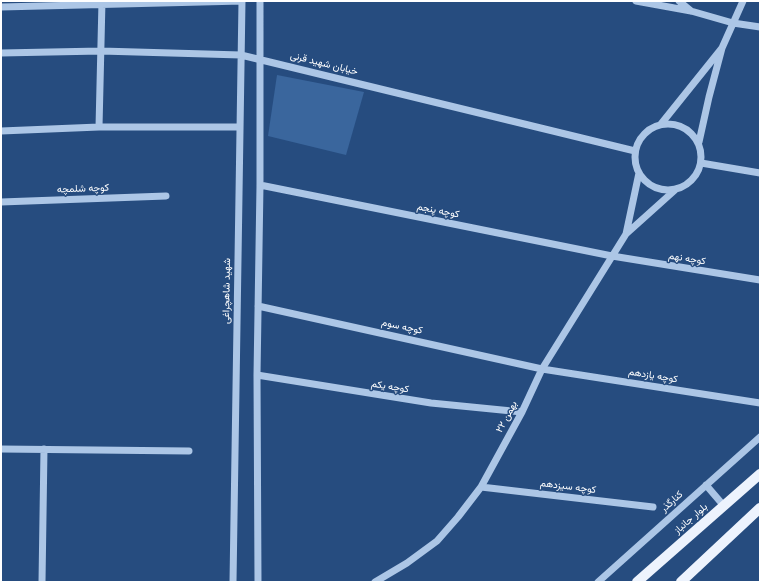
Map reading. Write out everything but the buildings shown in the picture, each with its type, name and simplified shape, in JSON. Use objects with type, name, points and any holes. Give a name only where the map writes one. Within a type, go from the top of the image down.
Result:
[{"type":"main road","name":"بلوار جانباز","points":[[637,582],[760,474]]},
{"type":"main road","points":[[681,582],[760,508]]},
{"type":"street","points":[[1,7],[102,3],[242,1]]},
{"type":"street","name":"شهید شاهچراغی","points":[[233,582],[242,1]]},
{"type":"street","points":[[258,582],[256,375],[260,185],[260,1]]},
{"type":"street","points":[[636,1],[691,11],[733,23],[760,27]]},
{"type":"street","points":[[679,1],[691,11]]},
{"type":"street","points":[[626,234],[675,190],[684,186],[698,173],[702,152],[700,142],[709,97],[722,48],[743,1]]},
{"type":"street","points":[[99,127],[102,3]]},
{"type":"street","points":[[661,124],[722,48]]},
{"type":"street","name":"خیابان شهید قرنی","points":[[1,53],[101,51],[241,55],[259,58],[635,151]]},
{"type":"street","points":[[675,190],[655,188],[646,182],[639,173],[635,163],[635,151],[638,142],[652,127],[671,123],[681,126],[691,132],[700,142]]},
{"type":"street","points":[[1,131],[99,127],[240,127]]},
{"type":"street","points":[[701,163],[760,173]]},
{"type":"street","points":[[626,234],[639,173]]},
{"type":"street","name":"کوچه پنجم","points":[[260,185],[612,256]]},
{"type":"street","name":"کوچه شلمچه","points":[[1,202],[166,196]]},
{"type":"street","name":"۲۲ بهمن","points":[[376,582],[437,541],[481,487],[522,412],[542,368],[626,234]]},
{"type":"street","name":"کوچه نهم","points":[[612,256],[760,280]]},
{"type":"street","name":"کوچه سوم","points":[[258,306],[542,368]]},
{"type":"street","name":"کوچه یازدهم","points":[[542,368],[760,404]]},
{"type":"street","name":"کوچه یکم","points":[[256,375],[431,404],[522,412]]},
{"type":"street","name":"کنارگذر","points":[[598,582],[760,437]]},
{"type":"street","points":[[1,449],[188,451]]},
{"type":"street","points":[[42,582],[44,449]]},
{"type":"street","points":[[706,486],[724,506]]},
{"type":"street","name":"کوچه سیزدهم","points":[[481,487],[653,507]]},
{"type":"shaded area","points":[[277,75],[364,92],[346,155],[268,136]]}]
